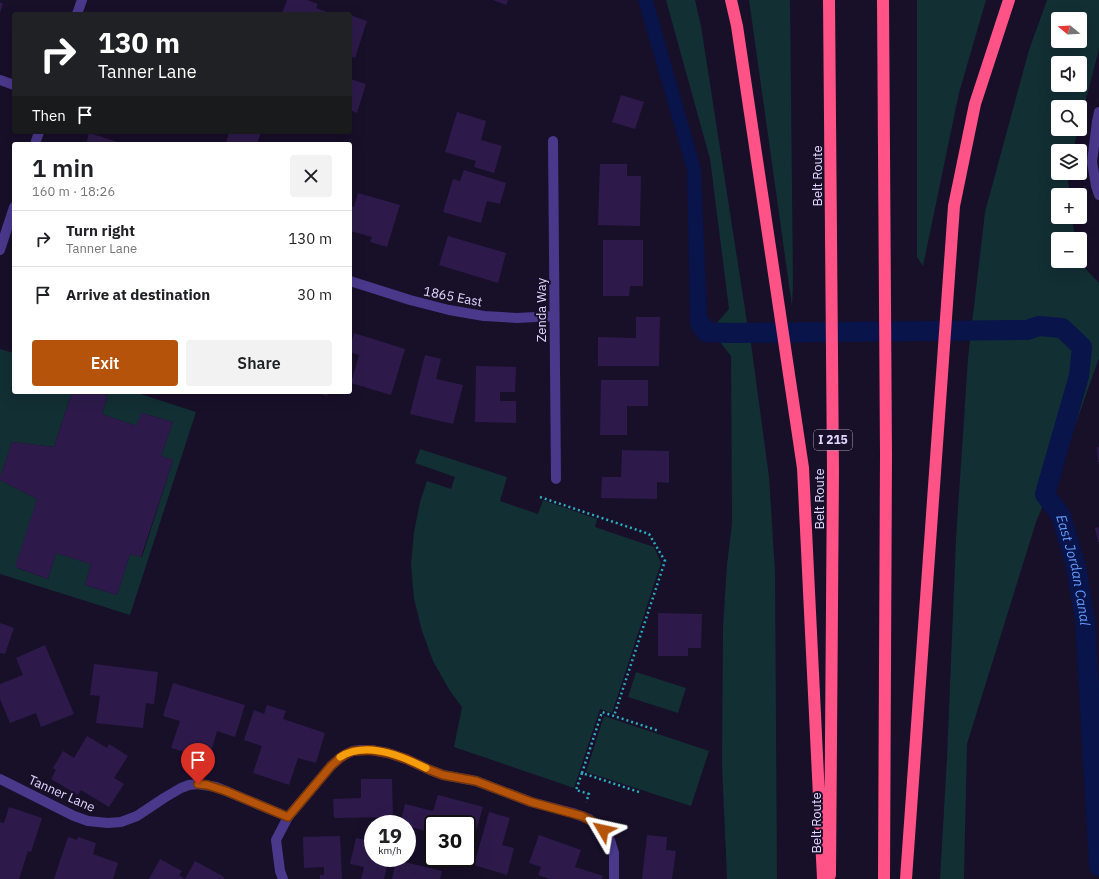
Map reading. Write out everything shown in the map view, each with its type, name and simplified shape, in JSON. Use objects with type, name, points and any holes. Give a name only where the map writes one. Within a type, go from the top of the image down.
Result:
[{"type":"highway","points":[[731,0],[737,26]]},
{"type":"highway","points":[[734,0],[803,468],[823,879]]},
{"type":"highway","name":"Belt Route","points":[[829,0],[833,471],[830,879]]},
{"type":"highway","points":[[883,0],[886,447],[884,879]]},
{"type":"highway","points":[[906,879],[954,206],[975,104],[1009,0]]},
{"type":"street","points":[[78,12],[82,0]]},
{"type":"street","points":[[0,80],[12,84]]},
{"type":"street","points":[[1099,112],[1092,162],[1099,195]]},
{"type":"street","name":"Zenda Way","points":[[552,141],[556,479]]},
{"type":"street","points":[[0,250],[12,213]]},
{"type":"street","name":"1865 East","points":[[352,282],[410,300],[449,310],[484,316],[517,318],[554,316]]},
{"type":"street","points":[[283,879],[280,871],[276,840],[288,817],[331,766],[340,758],[353,751],[371,750],[388,753],[406,759],[443,775],[476,781],[531,802],[582,816],[599,826],[610,840],[614,853],[614,879]]},
{"type":"street","name":"Tanner Lane","points":[[0,779],[74,816],[88,821],[102,823],[115,823],[132,818],[181,788],[198,784],[207,785],[226,791],[288,817]]},
{"type":"path","points":[[540,497],[649,534],[665,561],[614,716]]},
{"type":"path","points":[[582,816],[589,794],[576,790],[602,712],[659,731]]},
{"type":"path","points":[[582,773],[639,792]]},
{"type":"green space","points":[[666,0],[695,0],[701,26],[747,322],[743,325],[715,325],[729,309],[710,159]]},
{"type":"green space","points":[[749,0],[790,0],[792,306]]},
{"type":"green space","points":[[917,0],[986,0],[959,93],[923,266],[917,257]]},
{"type":"green space","points":[[1047,0],[1099,0],[1099,49],[1086,100],[1051,100],[1051,136],[1076,136],[1075,144],[1051,144],[1051,180],[1068,180],[1069,188],[1051,188],[1051,224],[1073,224],[1074,232],[1051,232],[1051,268],[1085,268],[1099,283],[1099,358],[1066,451],[1036,522],[967,744],[964,879],[940,879],[947,758],[956,539],[968,358],[985,212],[1029,50]]},
{"type":"green space","points":[[715,336],[750,336],[769,477],[775,572],[777,879],[727,879],[722,765],[723,626],[727,565],[732,523],[731,356]]},
{"type":"green space","points":[[0,349],[12,352],[12,394],[71,394],[54,447],[12,442],[0,478]]},
{"type":"green space","points":[[105,394],[140,394],[196,412],[130,615],[0,574],[0,480],[37,499],[17,568],[48,579],[56,553],[91,564],[85,585],[117,595],[130,554],[142,557],[173,460],[161,456],[173,422],[142,413],[136,426],[102,414],[108,395]]},
{"type":"green space","points":[[420,449],[507,477],[500,501],[538,514],[543,500],[597,519],[595,527],[654,547],[661,563],[612,713],[600,709],[574,788],[454,747],[462,707],[450,691],[433,661],[422,631],[414,599],[411,564],[414,532],[420,502],[427,481],[451,489],[455,477],[415,463]]},
{"type":"green space","points":[[636,672],[686,688],[678,713],[628,697]]},
{"type":"green space","points":[[604,716],[709,751],[691,806],[586,772]]},
{"type":"shaded area","points":[[638,0],[653,0],[701,169],[707,316],[711,326],[723,326],[721,342],[701,340],[690,320],[687,170]]},
{"type":"building","points":[[287,0],[307,0],[318,4],[316,8],[327,12],[283,12]]},
{"type":"building","points":[[493,0],[508,0],[506,5]]},
{"type":"building","points":[[0,2],[3,4],[0,13]]},
{"type":"building","points":[[352,16],[367,21],[355,58],[352,57]]},
{"type":"building","points":[[352,80],[366,84],[357,113],[352,111]]},
{"type":"building","points":[[621,95],[644,102],[635,129],[612,122]]},
{"type":"building","points":[[457,112],[486,121],[481,140],[502,146],[494,173],[474,167],[476,161],[445,152]]},
{"type":"building","points":[[89,134],[92,134],[118,142],[87,142]]},
{"type":"building","points":[[228,134],[260,134],[258,142],[226,142]]},
{"type":"building","points":[[600,164],[627,164],[627,176],[641,176],[640,226],[598,225]]},
{"type":"building","points":[[464,170],[506,183],[500,204],[487,201],[481,223],[443,212],[453,179],[460,181]]},
{"type":"building","points":[[358,193],[400,205],[387,247],[370,242],[372,237],[352,232],[352,206],[354,207]]},
{"type":"building","points":[[448,236],[506,253],[498,283],[439,265]]},
{"type":"building","points":[[603,240],[643,240],[643,286],[630,286],[629,296],[603,296]]},
{"type":"building","points":[[636,317],[660,317],[659,366],[598,366],[598,337],[636,338]]},
{"type":"building","points":[[354,333],[405,349],[391,395],[352,383],[359,355],[352,353],[352,340]]},
{"type":"building","points":[[425,355],[441,359],[436,379],[463,385],[453,424],[410,414]]},
{"type":"building","points":[[476,366],[516,367],[515,392],[500,392],[500,401],[516,401],[516,423],[475,422]]},
{"type":"building","points":[[601,380],[648,380],[648,406],[627,406],[627,435],[600,435]]},
{"type":"building","points":[[71,394],[108,395],[102,414],[136,426],[142,413],[173,422],[161,456],[173,460],[141,557],[130,554],[117,595],[85,585],[91,564],[56,553],[48,579],[15,567],[37,499],[0,480],[0,478],[12,442],[54,447]]},
{"type":"building","points":[[1097,447],[1099,447],[1099,462],[1098,462]]},
{"type":"building","points":[[622,450],[669,451],[669,483],[657,482],[657,499],[601,498],[602,477],[621,477]]},
{"type":"building","points":[[1099,527],[1099,542],[1098,542],[1095,528]]},
{"type":"building","points":[[658,613],[702,614],[701,648],[688,648],[688,656],[658,656]]},
{"type":"building","points":[[0,623],[14,628],[5,654],[0,653]]},
{"type":"building","points":[[45,645],[74,714],[41,727],[36,713],[10,723],[0,699],[0,684],[23,675],[16,658]]},
{"type":"building","points":[[94,664],[158,672],[154,704],[146,703],[143,728],[96,723],[100,696],[90,695]]},
{"type":"building","points":[[173,683],[245,705],[235,737],[217,731],[209,759],[171,748],[180,721],[163,716]]},
{"type":"building","points":[[267,705],[286,711],[283,719],[325,733],[316,763],[298,758],[289,785],[253,773],[262,746],[244,740],[254,710],[264,714]]},
{"type":"building","points":[[87,736],[107,748],[109,744],[128,756],[114,778],[124,784],[109,807],[81,790],[78,795],[51,779],[56,770],[53,768],[63,751],[74,758]]},
{"type":"building","points":[[361,779],[392,779],[393,815],[364,815],[364,817],[334,818],[333,799],[361,798]]},
{"type":"building","points":[[438,795],[483,807],[476,831],[476,815],[424,815],[424,831],[416,828],[416,815],[402,815],[405,804],[433,811]]},
{"type":"building","points":[[9,807],[42,818],[31,852],[28,851],[19,879],[0,879],[0,822],[4,823]]},
{"type":"building","points":[[489,812],[510,818],[502,845],[514,848],[507,875],[476,866],[476,858]]},
{"type":"building","points":[[539,835],[581,850],[575,867],[603,876],[602,879],[550,879],[538,875],[541,867],[529,863]]},
{"type":"building","points":[[647,835],[667,837],[666,850],[676,851],[672,879],[642,879]]},
{"type":"building","points":[[340,836],[342,879],[320,879],[320,875],[324,875],[324,867],[304,868],[303,837]]},
{"type":"building","points":[[68,837],[77,840],[78,837],[96,843],[93,854],[118,863],[113,879],[54,879]]},
{"type":"building","points":[[356,838],[364,839],[364,867],[350,864]]},
{"type":"building","points":[[160,859],[182,871],[179,875],[185,879],[149,879]]},
{"type":"building","points":[[195,861],[224,877],[223,879],[185,879]]},
{"type":"building","points":[[416,865],[442,871],[440,879],[392,879],[395,867],[416,867]]},
{"type":"building","points":[[364,867],[387,867],[384,879],[361,879]]},
{"type":"waterway","name":"East Jordan Canal","points":[[700,323],[706,332],[731,333],[1027,330],[1039,326],[1062,328],[1082,347],[1079,376],[1045,494],[1061,516],[1076,567],[1085,620],[1099,866]]},
{"type":"slow traffic","points":[[340,757],[353,751],[371,750],[388,753],[426,768]]},
{"type":"route","points":[[198,784],[216,787],[288,817],[331,766],[340,758],[353,751],[371,750],[388,753],[406,759],[443,775],[476,781],[531,802],[582,816],[595,823],[603,830]]}]
